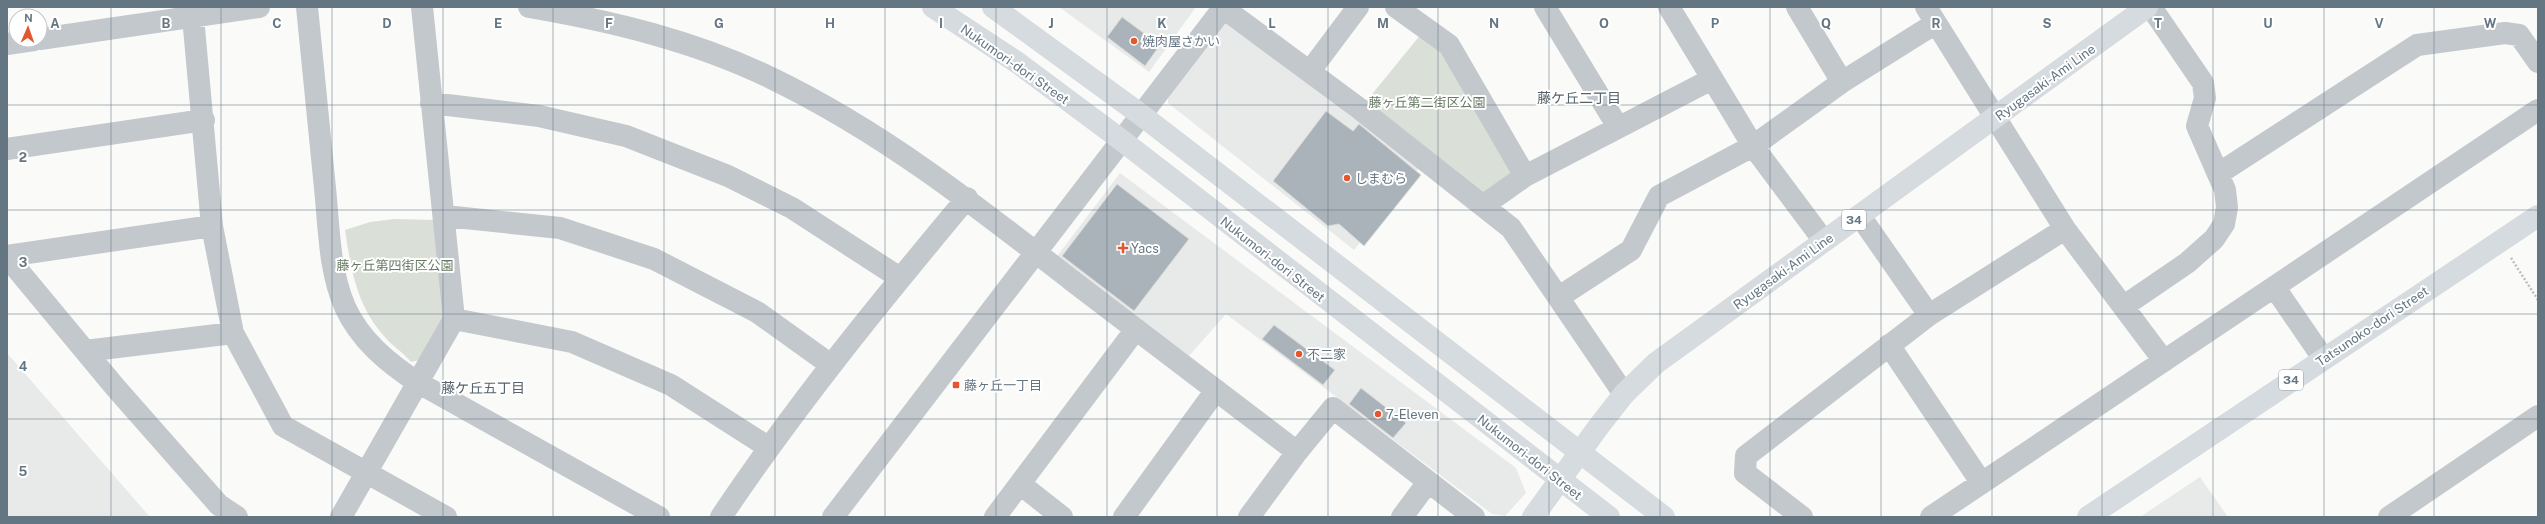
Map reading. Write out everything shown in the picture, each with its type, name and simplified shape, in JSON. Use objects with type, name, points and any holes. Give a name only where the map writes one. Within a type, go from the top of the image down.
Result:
[{"type":"main road","name":"Nukumori-dori Street","points":[[933,7],[1018,63],[1120,139],[1609,517]]},
{"type":"main road","points":[[993,7],[1140,114],[1664,517]]},
{"type":"main road","name":"Ryugasaki-Ami Line","points":[[1533,517],[1562,480],[1580,452],[1624,394],[1656,363],[1995,119],[2146,7]]},
{"type":"main road","name":"Tatsunoko-dori Street","points":[[2088,517],[2323,358],[2538,216]]},
{"type":"street","points":[[48,38],[259,7]]},
{"type":"street","points":[[307,7],[333,266],[337,284],[346,308],[373,349],[394,367],[417,382],[659,517]]},
{"type":"street","points":[[341,517],[454,319],[445,216],[431,103],[422,7]]},
{"type":"street","points":[[529,7],[588,17],[678,41],[770,77],[876,135],[967,198],[1136,330],[1297,452]]},
{"type":"street","points":[[832,517],[1120,139],[1223,7],[1310,71],[1484,205],[1511,228],[1624,394]]},
{"type":"street","points":[[1310,71],[1358,7]]},
{"type":"street","points":[[1396,7],[1449,45],[1525,176]]},
{"type":"street","points":[[1545,7],[1618,127]]},
{"type":"street","points":[[1669,7],[1753,146],[1824,241]]},
{"type":"street","points":[[1797,7],[1842,82]]},
{"type":"street","points":[[2124,306],[2187,263],[2214,239],[2224,224],[2227,207],[2225,190],[2197,126],[2205,98],[2203,83],[2151,7]]},
{"type":"street","points":[[1559,297],[1631,250],[1659,196],[1753,146],[1842,82],[1931,15],[2064,230],[2124,306],[2164,361]]},
{"type":"street","points":[[193,17],[204,120],[212,226],[233,333],[283,426],[446,517]]},
{"type":"street","points":[[2218,174],[2417,45],[2505,33],[2519,35],[2538,62]]},
{"type":"street","points":[[1484,205],[1525,176],[1712,78]]},
{"type":"street","points":[[431,103],[539,116],[626,136],[728,176],[792,208],[900,278]]},
{"type":"street","points":[[1931,517],[1981,482],[2275,288],[2538,110]]},
{"type":"street","points":[[7,149],[204,120]]},
{"type":"street","points":[[721,517],[768,447],[831,365],[900,278],[967,198]]},
{"type":"street","points":[[445,216],[560,228],[654,259],[758,312],[831,365]]},
{"type":"street","points":[[1860,216],[1929,315]]},
{"type":"street","points":[[7,257],[212,226]]},
{"type":"street","points":[[1802,517],[1745,473],[1746,456],[1929,315],[2064,230]]},
{"type":"street","points":[[7,257],[85,351],[219,505],[237,517]]},
{"type":"street","points":[[2275,288],[2323,358]]},
{"type":"street","points":[[454,319],[572,342],[671,386],[768,447]]},
{"type":"street","points":[[994,517],[1136,330]]},
{"type":"street","points":[[85,351],[233,333]]},
{"type":"street","points":[[1889,345],[1981,482]]},
{"type":"street","points":[[1124,517],[1216,390]]},
{"type":"street","points":[[1249,517],[1297,452],[1333,408],[1474,517]]},
{"type":"street","points":[[2389,517],[2538,416]]},
{"type":"street","points":[[1402,517],[1428,482]]},
{"type":"street","points":[[1020,484],[1062,517]]},
{"type":"path","points":[[2511,258],[2538,300]]},
{"type":"shaded area","points":[[1059,7],[1196,7],[1149,72]]},
{"type":"shaded area","points":[[1231,23],[1420,167],[1354,250],[1168,103],[1168,94],[1219,24]]},
{"type":"shaded area","points":[[1120,173],[1516,468],[1526,493],[1505,516],[1492,514],[1226,314],[1189,356],[1055,259]]},
{"type":"shaded area","points":[[7,353],[150,517],[7,517]]},
{"type":"shaded area","points":[[2200,477],[2228,517],[2140,517]]},
{"type":"green space","name":"藤ヶ丘第二街区公園","points":[[1426,28],[1525,176],[1484,205],[1360,109]]},
{"type":"green space","name":"藤ヶ丘第四街区公園","points":[[395,219],[434,220],[447,319],[420,360],[411,362],[387,340],[367,312],[361,300],[353,273],[345,230],[370,222]]},
{"type":"building","name":"焼肉屋さかい","points":[[1122,17],[1160,45],[1145,66],[1107,37]]},
{"type":"building","name":"しまむら","points":[[1326,111],[1353,131],[1359,124],[1421,175],[1364,246],[1339,224],[1328,226],[1273,181]]},
{"type":"building","points":[[1117,184],[1189,239],[1134,311],[1062,256]]},
{"type":"building","name":"不二家","points":[[1274,325],[1335,370],[1323,385],[1262,339]]},
{"type":"building","name":"7-Eleven","points":[[1361,388],[1406,423],[1393,438],[1349,404]]},
{"type":"place","name":"焼肉屋さかい","points":[[1134,41]]},
{"type":"place","name":"しまむら","points":[[1347,178]]},
{"type":"place","name":"Yacs","points":[[1123,248]]},
{"type":"place","name":"不二家","points":[[1299,354]]},
{"type":"place","name":"藤ヶ丘一丁目","points":[[956,385]]},
{"type":"place","name":"7-Eleven","points":[[1378,414]]},
{"type":"district","name":"藤ケ丘二丁目","points":[[1579,98]]},
{"type":"district","name":"藤ケ丘五丁目","points":[[483,388]]}]
